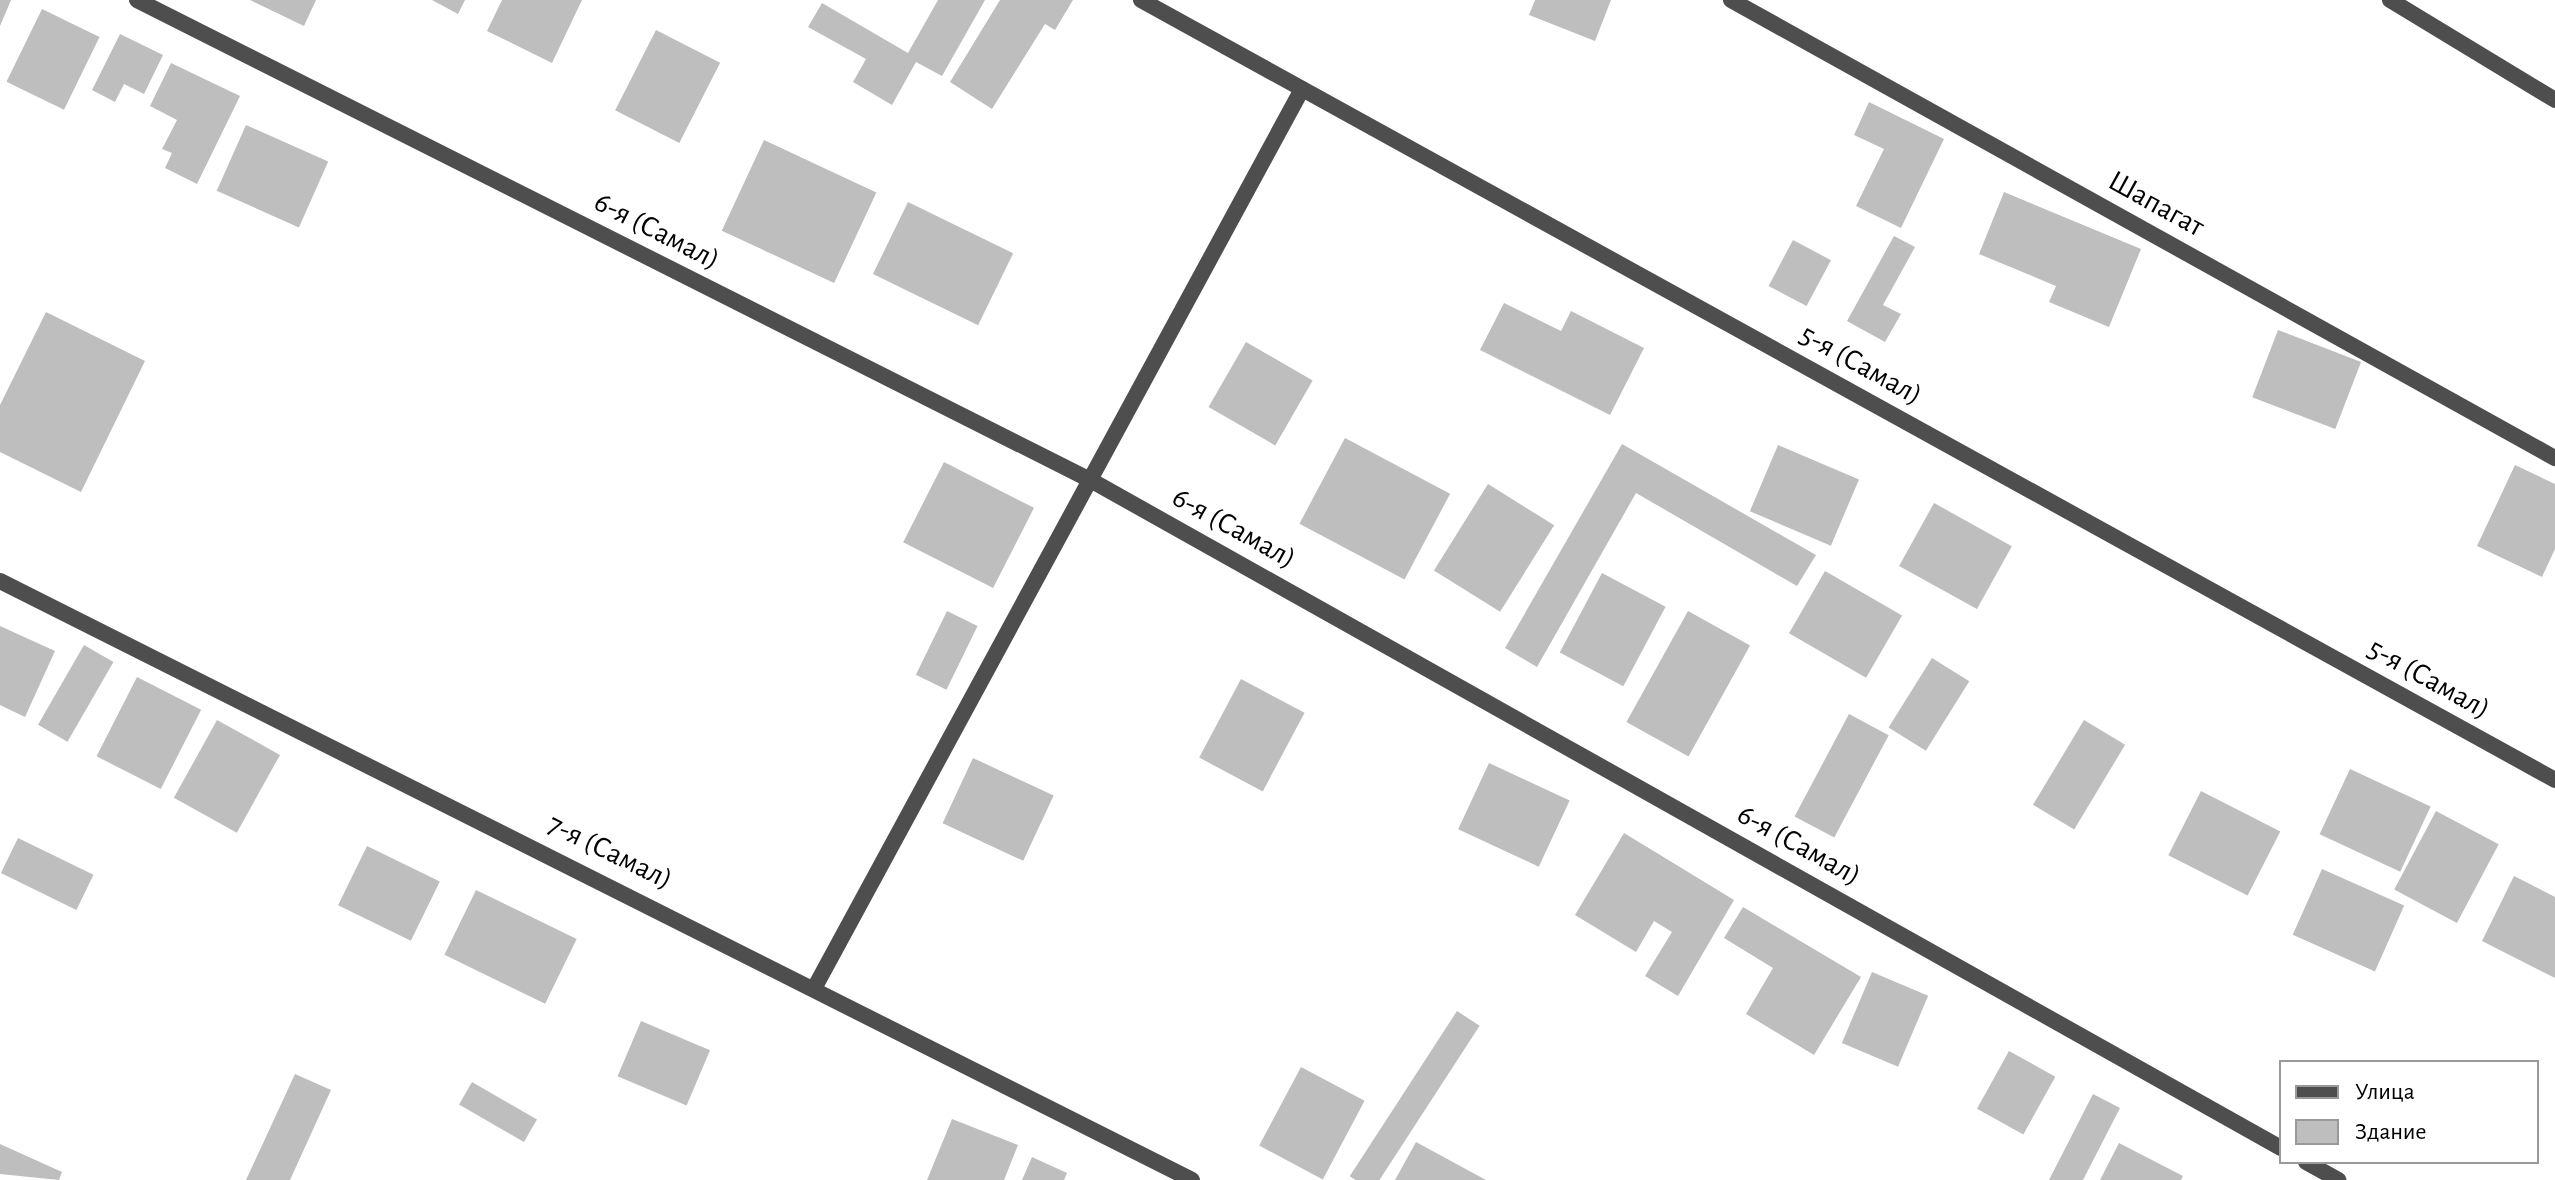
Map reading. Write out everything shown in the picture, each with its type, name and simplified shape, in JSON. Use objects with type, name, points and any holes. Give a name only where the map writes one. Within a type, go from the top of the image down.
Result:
[{"type":"street","name":"6-я (Самал)","points":[[137,0],[1094,482],[2279,1147]]},
{"type":"street","name":"5-я (Самал)","points":[[1141,0],[2555,780]]},
{"type":"street","points":[[2390,0],[2555,100]]},
{"type":"street","name":"Шапагат","points":[[1737,2],[2555,458]]},
{"type":"street","points":[[816,985],[1094,482],[1302,89]]},
{"type":"street","name":"7-я (Самал)","points":[[0,581],[816,985],[1192,1180]]},
{"type":"street","points":[[2310,1164],[2338,1180]]},
{"type":"building","points":[[0,0],[11,0],[0,26]]},
{"type":"building","points":[[250,0],[316,0],[304,26]]},
{"type":"building","points":[[432,0],[465,0],[458,14]]},
{"type":"building","points":[[502,0],[582,0],[552,63],[487,31]]},
{"type":"building","points":[[938,0],[985,0],[942,76],[916,62],[892,105],[853,82],[866,59],[808,27],[822,3],[908,53]]},
{"type":"building","points":[[1000,0],[1073,0],[1055,30],[1045,24],[992,109],[950,82]]},
{"type":"building","points":[[1535,0],[1611,0],[1595,41],[1529,15]]},
{"type":"building","points":[[42,9],[100,37],[64,110],[6,82]]},
{"type":"building","points":[[656,30],[720,63],[679,143],[615,110]]},
{"type":"building","points":[[120,34],[163,55],[144,94],[124,84],[115,102],[92,90]]},
{"type":"building","points":[[171,63],[240,96],[197,184],[165,168],[172,153],[162,149],[177,120],[150,106]]},
{"type":"building","points":[[1869,102],[1944,139],[1901,228],[1856,206],[1884,149],[1854,135]]},
{"type":"building","points":[[246,125],[328,162],[299,227],[217,191]]},
{"type":"building","points":[[764,140],[876,192],[834,283],[722,231]]},
{"type":"building","points":[[2004,192],[2141,249],[2109,327],[2049,302],[2056,286],[1979,254]]},
{"type":"building","points":[[908,202],[1013,253],[978,325],[873,274]]},
{"type":"building","points":[[1894,236],[1915,247],[1883,305],[1901,314],[1885,342],[1847,321]]},
{"type":"building","points":[[1793,240],[1831,260],[1807,306],[1769,286]]},
{"type":"building","points":[[1504,303],[1561,331],[1571,311],[1644,348],[1610,415],[1480,350]]},
{"type":"building","points":[[46,312],[145,361],[81,492],[0,452],[0,405]]},
{"type":"building","points":[[2278,330],[2361,362],[2335,429],[2252,397]]},
{"type":"building","points":[[1246,342],[1313,380],[1275,445],[1208,407]]},
{"type":"building","points":[[1345,438],[1450,494],[1405,580],[1299,524]]},
{"type":"building","points":[[1622,444],[1816,555],[1797,586],[1636,493],[1537,667],[1505,648]]},
{"type":"building","points":[[1778,445],[1859,479],[1831,546],[1750,511]]},
{"type":"building","points":[[944,462],[1034,508],[993,588],[903,542]]},
{"type":"building","points":[[2515,465],[2555,484],[2555,549],[2542,577],[2477,546]]},
{"type":"building","points":[[1488,484],[1554,525],[1500,612],[1434,571]]},
{"type":"building","points":[[1934,503],[2012,546],[1977,609],[1899,566]]},
{"type":"building","points":[[1825,571],[1902,616],[1866,678],[1789,633]]},
{"type":"building","points":[[1602,573],[1666,607],[1623,686],[1560,652]]},
{"type":"building","points":[[947,611],[978,626],[946,690],[916,675]]},
{"type":"building","points":[[1688,611],[1750,645],[1689,756],[1626,722]]},
{"type":"building","points":[[0,626],[55,651],[25,717],[0,705]]},
{"type":"building","points":[[84,645],[113,662],[67,742],[38,725]]},
{"type":"building","points":[[1932,658],[1969,681],[1926,751],[1889,728]]},
{"type":"building","points":[[137,677],[201,710],[161,789],[97,756]]},
{"type":"building","points":[[1241,679],[1305,713],[1263,791],[1199,758]]},
{"type":"building","points":[[1849,714],[1889,735],[1834,838],[1795,816]]},
{"type":"building","points":[[217,720],[280,755],[237,833],[174,798]]},
{"type":"building","points":[[2084,720],[2125,745],[2074,830],[2033,805]]},
{"type":"building","points":[[973,758],[1054,796],[1023,861],[943,823]]},
{"type":"building","points":[[1489,763],[1570,801],[1539,867],[1458,829]]},
{"type":"building","points":[[2350,769],[2431,807],[2400,872],[2320,834]]},
{"type":"building","points":[[2201,791],[2280,831],[2248,896],[2168,855]]},
{"type":"building","points":[[2436,811],[2499,844],[2457,923],[2394,890]]},
{"type":"building","points":[[1624,833],[1734,900],[1678,996],[1645,976],[1672,932],[1654,921],[1636,952],[1575,915]]},
{"type":"building","points":[[18,838],[93,875],[76,910],[1,873]]},
{"type":"building","points":[[367,846],[440,882],[411,941],[338,905]]},
{"type":"building","points":[[2322,869],[2404,906],[2375,971],[2293,935]]},
{"type":"building","points":[[2514,876],[2555,897],[2555,978],[2482,941]]},
{"type":"building","points":[[476,890],[577,939],[545,1004],[444,955]]},
{"type":"building","points":[[1743,907],[1861,977],[1814,1055],[1746,1014],[1773,968],[1724,938]]},
{"type":"building","points":[[1872,972],[1928,996],[1898,1067],[1842,1043]]},
{"type":"building","points":[[1457,1011],[1480,1026],[1379,1180],[1356,1180],[1350,1176]]},
{"type":"building","points":[[641,1021],[710,1050],[687,1106],[618,1076]]},
{"type":"building","points":[[2009,1051],[2055,1077],[2023,1134],[1977,1109]]},
{"type":"building","points":[[1301,1067],[1365,1101],[1323,1179],[1259,1146]]},
{"type":"building","points":[[295,1074],[331,1090],[290,1180],[246,1180]]},
{"type":"building","points":[[472,1082],[537,1120],[524,1142],[459,1105]]},
{"type":"building","points":[[2093,1094],[2120,1108],[2083,1180],[2049,1180]]},
{"type":"building","points":[[952,1119],[1018,1145],[1004,1180],[927,1180]]},
{"type":"building","points":[[1416,1142],[1486,1180],[1395,1180]]},
{"type":"building","points":[[2119,1143],[2183,1176],[2181,1180],[2100,1180]]},
{"type":"building","points":[[0,1144],[62,1172],[59,1180],[0,1174]]},
{"type":"building","points":[[1032,1157],[1067,1173],[1064,1180],[1022,1180]]}]
